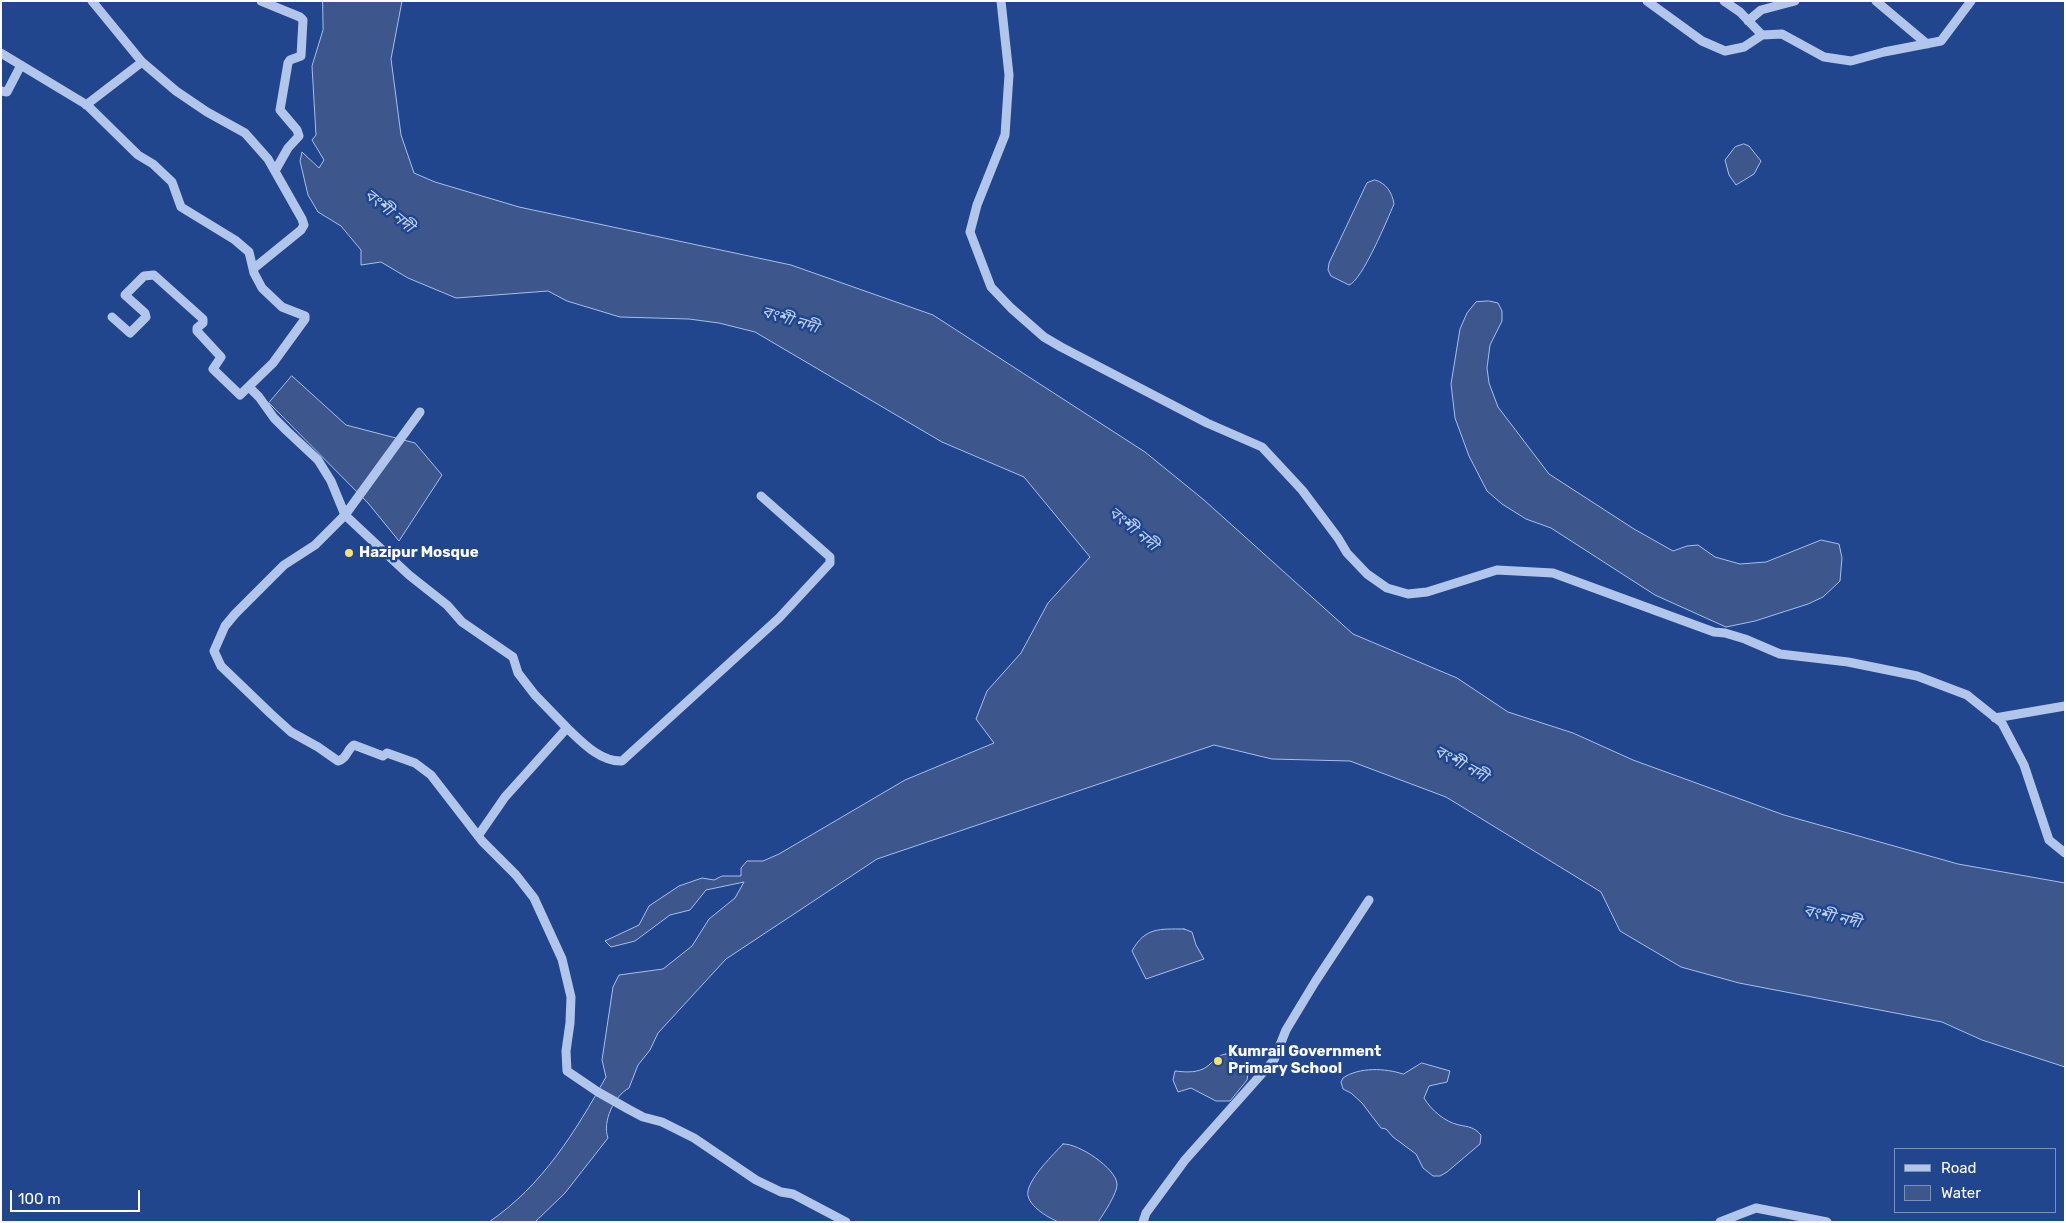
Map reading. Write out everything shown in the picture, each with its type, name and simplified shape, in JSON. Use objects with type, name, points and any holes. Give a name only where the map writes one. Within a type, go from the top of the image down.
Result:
[{"type":"street","points":[[92,1],[142,62],[176,91],[207,112],[245,133],[268,159],[304,225],[301,230],[253,269]]},
{"type":"street","points":[[261,1],[303,20],[301,56],[290,60],[288,63],[280,110],[297,130],[299,136],[288,148],[275,171]]},
{"type":"street","points":[[1001,1],[1009,75],[1005,135],[977,205],[970,232],[991,287],[1010,308],[1044,337],[1206,423],[1262,447],[1302,490],[1347,553],[1375,580],[1387,588],[1408,594],[1426,592],[1497,570],[1553,573],[1705,629],[1745,639],[1780,654],[1848,662],[1917,676],[1967,695],[2002,724],[2024,765],[2049,840],[2065,853]]},
{"type":"street","points":[[1647,1],[1702,41],[1725,51],[1744,47],[1762,35],[1782,34],[1824,58],[1851,62],[1884,52],[1941,41],[1971,1]]},
{"type":"street","points":[[1724,1],[1740,12],[1762,35]]},
{"type":"street","points":[[1748,21],[1762,10],[1795,1]]},
{"type":"street","points":[[1876,1],[1927,44]]},
{"type":"street","points":[[1,53],[86,105],[138,155],[153,164],[172,182],[182,207],[235,240],[249,252],[253,269],[262,288],[282,307],[305,316],[305,319],[273,363],[240,395],[214,371],[213,368],[221,357],[197,331],[197,328],[203,323],[202,319],[154,274],[144,276],[125,295],[145,313],[146,317],[130,333],[112,317]]},
{"type":"street","points":[[86,105],[142,62]]},
{"type":"street","points":[[1,91],[7,92],[21,65]]},
{"type":"street","points":[[249,387],[287,432],[318,460],[331,481],[345,515],[409,575],[447,604],[462,622],[513,657],[518,673],[535,695],[567,728],[600,756],[612,761],[622,760],[779,618],[830,563],[830,557],[761,496]]},
{"type":"street","points":[[420,412],[345,515],[315,545],[284,565],[224,626],[214,651],[220,666],[292,732],[338,761],[344,759],[354,745],[383,756],[387,753],[415,763],[431,775],[478,836],[516,875],[534,898],[547,925],[562,959],[571,997],[566,1051],[567,1070],[598,1092],[628,1109],[643,1117],[662,1122],[694,1138],[756,1180],[781,1192],[793,1194],[846,1222]]},
{"type":"street","points":[[1995,718],[2065,706]]},
{"type":"street","points":[[478,836],[504,797],[567,728]]},
{"type":"street","points":[[1143,1222],[1146,1213],[1185,1160],[1274,1060],[1286,1030],[1369,900]]},
{"type":"street","points":[[1720,1222],[1756,1208],[1827,1222]]},
{"type":"water","name":"বংশী নদী","points":[[323,1],[402,1],[391,59],[401,135],[414,173],[435,182],[519,207],[791,265],[933,315],[1145,452],[1204,500],[1353,634],[1457,678],[1508,712],[1573,733],[1633,760],[1784,815],[1958,864],[2065,883],[2065,1067],[1982,1040],[1942,1022],[1739,983],[1681,967],[1620,931],[1601,892],[1446,797],[1350,761],[1272,759],[1214,745],[877,859],[726,959],[658,1033],[650,1050],[638,1065],[629,1088],[614,1103],[608,1117],[608,1138],[565,1193],[535,1222],[489,1222],[526,1191],[542,1174],[570,1137],[606,1077],[602,1060],[613,987],[619,975],[663,969],[692,946],[709,919],[735,898],[744,882],[706,890],[690,910],[670,915],[635,941],[611,947],[605,941],[639,925],[649,906],[679,886],[702,878],[714,880],[722,876],[741,876],[741,868],[747,861],[763,861],[779,854],[905,780],[994,743],[976,719],[987,691],[1021,653],[1048,603],[1090,557],[1024,477],[942,442],[755,332],[719,323],[689,319],[620,317],[567,301],[548,291],[456,298],[408,278],[381,262],[361,265],[361,250],[341,226],[318,212],[308,195],[300,161],[302,152],[319,168],[324,160],[312,140],[316,135],[312,66],[323,30]]},
{"type":"water","points":[[1744,144],[1749,146],[1761,161],[1754,174],[1736,185],[1729,175],[1725,160],[1735,147]]},
{"type":"water","points":[[1375,180],[1382,183],[1388,189],[1394,204],[1381,235],[1361,273],[1349,285],[1331,276],[1328,270],[1329,263],[1367,183]]},
{"type":"water","points":[[1489,301],[1498,303],[1502,311],[1502,321],[1490,345],[1487,368],[1489,383],[1498,407],[1549,474],[1634,529],[1673,551],[1687,546],[1698,545],[1715,557],[1740,564],[1766,562],[1821,540],[1839,544],[1842,558],[1840,581],[1823,597],[1808,604],[1755,621],[1726,627],[1655,595],[1551,528],[1526,519],[1502,504],[1487,491],[1469,456],[1455,418],[1451,384],[1460,329],[1467,313],[1476,302]]},
{"type":"water","points":[[292,376],[346,425],[415,443],[442,475],[399,541],[368,503],[269,403]]},
{"type":"water","points":[[1184,929],[1192,932],[1196,945],[1204,959],[1146,979],[1132,951],[1137,943],[1142,937],[1154,931]]},
{"type":"water","points":[[1226,1054],[1248,1073],[1247,1080],[1230,1101],[1216,1101],[1191,1088],[1178,1092],[1173,1080],[1175,1071],[1189,1072],[1200,1070],[1219,1056]]},
{"type":"water","points":[[1422,1063],[1450,1071],[1447,1082],[1429,1086],[1424,1098],[1430,1107],[1449,1121],[1476,1130],[1481,1135],[1480,1144],[1440,1176],[1433,1176],[1423,1168],[1416,1154],[1393,1137],[1386,1129],[1381,1128],[1362,1103],[1351,1093],[1343,1089],[1341,1082],[1349,1074],[1364,1070],[1380,1070],[1403,1074]]},
{"type":"water","points":[[1063,1144],[1086,1152],[1103,1164],[1115,1178],[1117,1188],[1098,1222],[1059,1222],[1044,1214],[1030,1201],[1028,1191],[1033,1179]]},
{"type":"place","name":"Hazipur Mosque","points":[[349,553]]},
{"type":"place","name":"Kumrail Government Primary School","points":[[1218,1061]]}]
